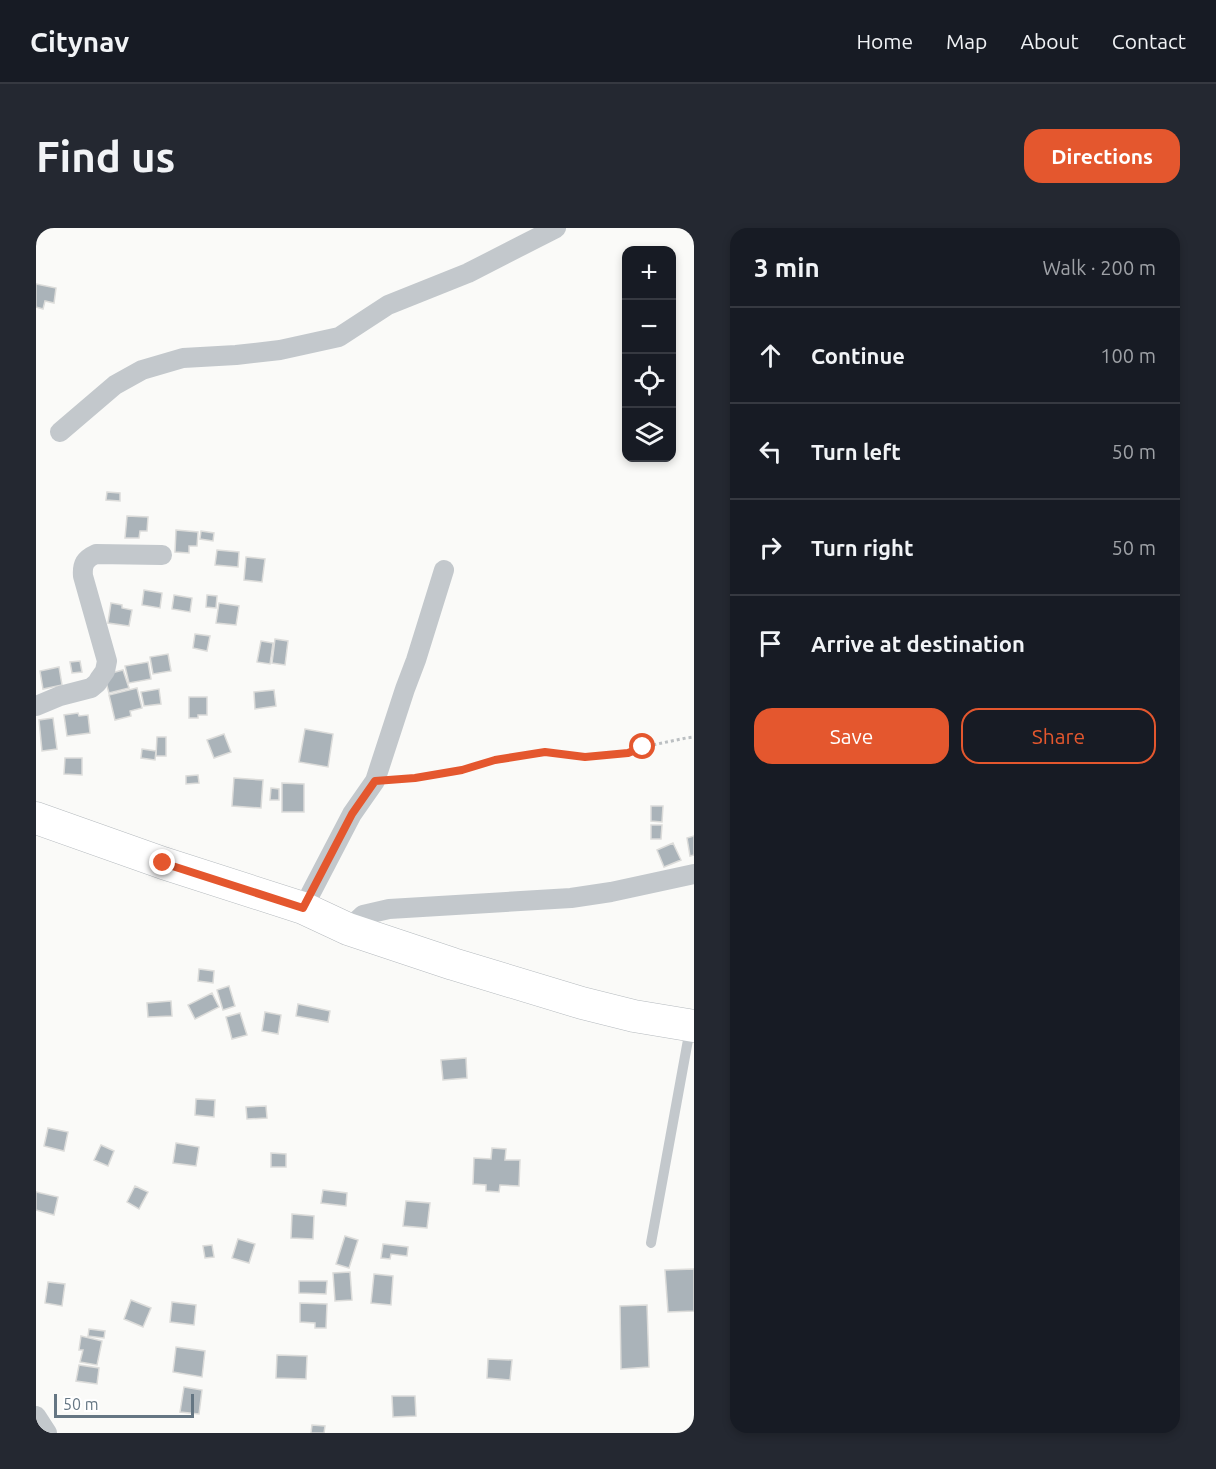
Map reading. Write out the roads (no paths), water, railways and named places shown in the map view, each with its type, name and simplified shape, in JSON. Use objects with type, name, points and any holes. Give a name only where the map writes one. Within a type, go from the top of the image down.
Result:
[{"type":"main road","points":[[36,818],[163,863],[303,908],[348,929],[453,964],[582,1003],[634,1016],[692,1026]]},
{"type":"street","points":[[60,432],[115,385],[142,370],[183,358],[280,350],[339,337],[388,305],[468,273],[556,228]]},
{"type":"street","points":[[36,706],[60,696],[90,688],[97,683],[105,671],[106,661],[83,576],[82,567],[87,558],[96,554],[162,555]]},
{"type":"street","points":[[303,908],[352,814],[375,781],[444,570]]},
{"type":"street","points":[[348,929],[363,915],[389,909],[571,898],[694,874]]},
{"type":"street","points":[[36,1416],[47,1433]]},
{"type":"lane","points":[[651,1244],[692,1026]]}]
